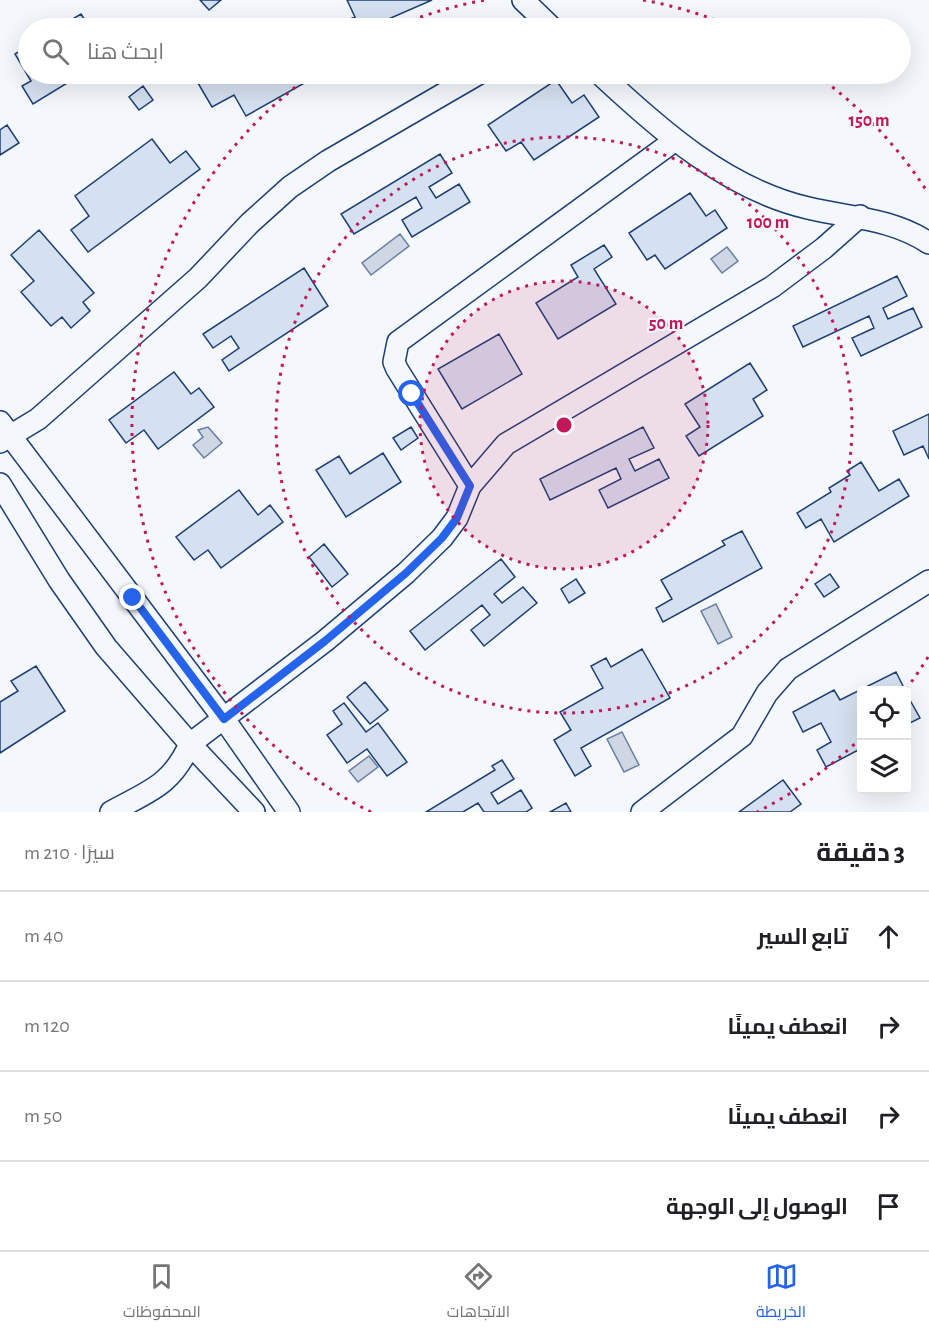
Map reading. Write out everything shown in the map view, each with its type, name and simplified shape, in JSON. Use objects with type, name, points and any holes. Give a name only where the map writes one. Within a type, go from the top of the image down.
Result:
[{"type":"street","points":[[523,0],[542,18]]},
{"type":"street","points":[[289,812],[224,719],[4,433],[38,419],[198,279],[250,223],[290,187],[328,161],[461,84]]},
{"type":"street","points":[[611,84],[674,141],[749,187],[808,208],[860,216],[893,225],[929,243]]},
{"type":"street","points":[[470,486],[396,369],[394,362],[398,342],[674,141]]},
{"type":"street","points":[[111,812],[164,783],[180,766],[189,744],[325,641],[406,573],[442,538],[457,518],[470,486],[506,444],[772,287],[817,254],[860,216]]},
{"type":"street","points":[[0,484],[58,580],[106,646],[189,744],[254,812]]},
{"type":"street","points":[[642,812],[742,736],[767,693],[788,669],[929,581]]},
{"type":"shaded area","points":[[400,234],[409,246],[371,275],[362,263]]},
{"type":"shaded area","points":[[727,247],[738,261],[722,273],[711,259]]},
{"type":"shaded area","points":[[208,427],[222,443],[204,458],[193,445],[203,437],[198,430]]},
{"type":"shaded area","points":[[716,604],[732,637],[718,644],[701,611]]},
{"type":"shaded area","points":[[622,732],[639,765],[624,772],[607,739]]},
{"type":"shaded area","points":[[369,756],[378,767],[358,782],[349,771]]},
{"type":"building","points":[[200,0],[221,0],[209,10]]},
{"type":"building","points":[[347,0],[432,0],[391,18],[353,18],[355,17]]},
{"type":"building","points":[[26,84],[66,84],[33,104],[22,86]]},
{"type":"building","points":[[199,84],[303,84],[246,116],[234,95],[212,107]]},
{"type":"building","points":[[550,84],[559,84],[572,103],[584,95],[599,117],[534,160],[521,142],[506,151],[488,125]]},
{"type":"building","points":[[143,86],[153,100],[139,110],[129,97]]},
{"type":"building","points":[[7,125],[19,143],[0,155],[0,130]]},
{"type":"building","points":[[152,139],[170,163],[186,151],[200,169],[88,252],[71,230],[89,216],[75,196]]},
{"type":"building","points":[[440,154],[452,173],[429,187],[436,198],[459,184],[470,202],[412,237],[402,220],[422,208],[416,197],[354,234],[341,214]]},
{"type":"building","points":[[690,193],[706,216],[715,210],[727,228],[665,269],[655,255],[647,260],[629,233]]},
{"type":"building","points":[[39,230],[94,293],[83,302],[90,311],[71,328],[62,317],[51,326],[21,292],[34,281],[11,255]]},
{"type":"building","points":[[604,245],[612,257],[594,269],[616,304],[558,339],[536,303],[578,277],[571,265]]},
{"type":"building","points":[[304,268],[328,306],[229,371],[222,360],[239,348],[231,336],[213,348],[203,334]]},
{"type":"building","points":[[897,276],[907,296],[883,308],[888,319],[913,308],[922,327],[861,356],[852,338],[874,328],[869,316],[803,347],[793,326]]},
{"type":"building","points":[[499,334],[522,374],[462,409],[438,369]]},
{"type":"building","points":[[750,363],[767,390],[753,399],[763,416],[699,456],[686,436],[700,427],[685,404]]},
{"type":"building","points":[[174,372],[191,394],[199,388],[214,407],[158,449],[144,430],[126,443],[109,420]]},
{"type":"building","points":[[929,414],[929,459],[923,446],[904,455],[893,431]]},
{"type":"building","points":[[411,427],[418,438],[401,450],[393,438]]},
{"type":"building","points":[[643,427],[654,448],[629,459],[635,471],[659,459],[669,478],[608,508],[599,490],[621,479],[616,468],[550,500],[540,479]]},
{"type":"building","points":[[383,453],[401,482],[346,517],[316,470],[339,456],[350,474]]},
{"type":"building","points":[[861,462],[879,491],[899,479],[909,496],[834,542],[821,519],[806,528],[797,513],[831,492],[829,488],[850,475],[847,471]]},
{"type":"building","points":[[239,490],[258,515],[270,505],[283,522],[221,568],[208,550],[194,560],[176,537]]},
{"type":"building","points":[[742,531],[762,568],[663,622],[656,608],[672,599],[661,580],[725,545],[722,541]]},
{"type":"building","points":[[324,544],[348,574],[332,587],[309,557]]},
{"type":"building","points":[[501,559],[515,577],[494,594],[502,603],[523,587],[537,603],[484,646],[471,630],[490,615],[482,605],[425,650],[410,631]]},
{"type":"building","points":[[830,574],[839,587],[824,597],[815,584]]},
{"type":"building","points":[[576,579],[585,593],[569,603],[561,589]]},
{"type":"building","points":[[642,649],[670,698],[581,748],[591,766],[575,776],[554,740],[571,730],[560,712],[603,688],[591,666],[606,658],[611,667]]},
{"type":"building","points":[[36,666],[65,711],[0,753],[0,702],[18,691],[11,681]]},
{"type":"building","points":[[896,672],[903,686],[868,686]]},
{"type":"building","points":[[365,682],[388,710],[370,724],[347,697]]},
{"type":"building","points":[[834,690],[840,700],[857,692],[857,751],[826,767],[817,750],[831,742],[821,723],[803,732],[793,712]]},
{"type":"building","points":[[911,702],[920,718],[911,722]]},
{"type":"building","points":[[344,703],[366,732],[378,723],[407,762],[387,776],[367,749],[347,763],[327,735],[342,724],[333,711]]},
{"type":"building","points":[[502,760],[514,779],[491,793],[498,804],[521,790],[532,808],[526,812],[484,812],[478,803],[463,812],[426,812],[495,770],[492,766]]},
{"type":"building","points":[[783,780],[801,804],[790,812],[739,812]]},
{"type":"building","points":[[566,803],[571,812],[550,812]]},
{"type":"route","points":[[133,598],[224,719],[325,641],[406,573],[442,538],[457,518],[470,486],[412,394]]}]
